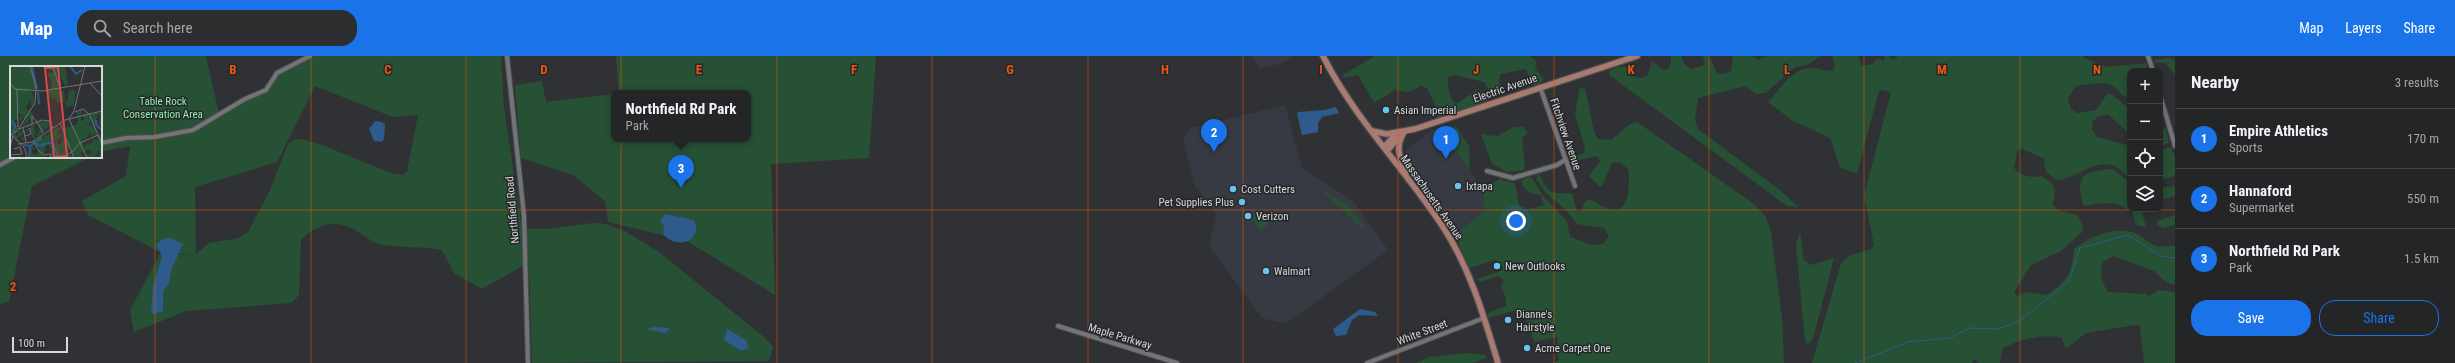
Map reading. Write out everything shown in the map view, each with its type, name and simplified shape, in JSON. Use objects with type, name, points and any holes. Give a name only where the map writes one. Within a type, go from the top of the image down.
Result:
[{"type":"main road","name":"Massachusetts Avenue","points":[[1323,56],[1341,90],[1444,228],[1464,264],[1484,318],[1498,363]]},
{"type":"main road","name":"Electric Avenue","points":[[1372,130],[1381,133],[1404,132],[1445,120],[1636,56]]},
{"type":"main road","points":[[1385,149],[1404,132]]},
{"type":"main road","points":[[1404,132],[1398,141],[1398,150],[1411,183]]},
{"type":"main road","points":[[1385,149],[1397,133]]},
{"type":"street","points":[[102,143],[126,138],[155,137],[193,130],[245,99],[266,90],[277,73],[310,56]]},
{"type":"street","name":"Northfield Road","points":[[506,56],[524,216],[528,363]]},
{"type":"street","points":[[2148,56],[2152,68]]},
{"type":"street","name":"Fitchview Avenue","points":[[1540,87],[1575,186]]},
{"type":"street","points":[[2163,104],[2175,146]]},
{"type":"street","points":[[0,165],[13,158]]},
{"type":"street","points":[[1487,171],[1513,178],[1565,160]]},
{"type":"street","name":"White Street","points":[[1367,363],[1484,318]]},
{"type":"street","name":"Maple Parkway","points":[[1058,326],[1177,363]]},
{"type":"shaded area","points":[[1252,56],[1293,56],[1285,62],[1260,69]]},
{"type":"shaded area","points":[[1285,105],[1302,168],[1354,202],[1388,250],[1285,324],[1262,318],[1209,246],[1216,215],[1194,184],[1183,138],[1191,128]]},
{"type":"shaded area","points":[[1432,130],[1441,131],[1482,188],[1485,211],[1458,231],[1448,221],[1405,158],[1406,150]]},
{"type":"green space","name":"Table Rock Conservation Area","points":[[0,56],[206,56],[219,114],[266,90],[274,76],[310,56],[501,56],[504,107],[522,229],[545,229],[593,223],[607,224],[626,232],[659,252],[764,337],[773,347],[769,361],[532,363],[529,266],[521,267],[482,289],[454,273],[442,250],[380,244],[349,227],[334,224],[313,230],[301,240],[299,295],[292,303],[186,311],[134,332],[130,310],[160,254],[195,255],[160,252],[88,215],[82,201],[126,176],[130,146],[102,152],[102,66],[10,66],[10,158],[89,158],[32,186],[9,302],[0,304]],"holes":[[[315,86],[393,117],[418,115],[407,171],[403,175],[394,174],[322,145],[302,139],[296,139],[288,144],[270,190],[248,232],[239,238],[209,243],[196,254],[195,187],[277,162]]]},
{"type":"green space","points":[[616,56],[876,56],[869,158],[771,164],[775,295],[687,241],[608,222],[605,201],[573,175],[521,158],[515,85],[542,81],[546,102],[611,94],[611,142],[751,142],[751,90],[619,90]]},
{"type":"green space","points":[[1375,56],[1530,56],[1537,62],[1535,68],[1544,80],[1535,86],[1532,84],[1526,69],[1500,74],[1499,82],[1501,94],[1496,96],[1492,94],[1484,82],[1454,75],[1448,77],[1448,88],[1450,95],[1456,104],[1477,90],[1484,92],[1487,101],[1485,104],[1438,119],[1435,104],[1427,88],[1421,86],[1408,92],[1395,90],[1374,103],[1358,75],[1343,78],[1343,75]]},
{"type":"green space","points":[[1671,56],[1681,56],[1685,65],[1691,69],[1705,65],[1703,56],[1709,56],[1717,73],[1724,74],[1731,71],[1733,56],[1752,56],[1758,60],[1768,56],[1821,56],[1809,64],[1794,68],[1766,93],[1756,94],[1745,86],[1698,98],[1695,120],[1698,129],[1781,191],[1798,207],[1787,206],[1609,75],[1609,71],[1618,67],[1626,67],[1631,76],[1641,78],[1648,75],[1652,61],[1663,70],[1668,69],[1671,64]]},
{"type":"green space","points":[[1832,56],[1859,56],[1861,66],[1873,64],[1877,59],[1885,61],[1884,56],[1889,56],[1890,59],[1897,58],[1897,56],[2083,56],[2084,58],[2108,67],[2146,63],[2147,68],[2127,68],[2127,98],[2112,85],[2101,83],[2076,86],[2068,98],[2071,109],[2077,113],[2096,110],[2107,94],[2111,94],[2127,107],[2127,132],[2109,115],[2099,116],[2093,121],[2092,129],[2097,137],[2127,145],[2127,176],[2114,166],[2104,164],[2097,165],[2070,177],[2056,180],[2046,172],[2044,159],[2021,148],[2017,152],[2014,168],[2030,177],[2041,176],[2050,182],[2055,191],[2053,205],[2059,211],[2077,215],[2083,225],[2082,232],[2061,251],[2031,265],[2014,292],[2017,296],[2025,292],[2047,295],[2064,281],[2070,271],[2074,249],[2095,236],[2111,232],[2127,231],[2138,234],[2156,246],[2175,246],[2175,285],[2166,282],[2154,271],[2114,256],[2103,262],[2101,274],[2108,292],[2146,294],[2149,296],[2159,290],[2175,292],[2175,363],[2144,363],[2140,326],[2135,325],[2086,333],[2068,347],[2065,347],[2062,338],[2054,337],[2030,338],[2015,342],[2002,349],[2000,363],[1979,363],[1975,359],[1971,363],[1812,363],[1841,263],[1849,256],[1871,249],[1874,245],[1864,196],[1891,92],[1880,90],[1878,94],[1857,174],[1840,167],[1830,138],[1793,121],[1768,102],[1786,80],[1798,72],[1811,68],[1827,71],[1833,70],[1835,65]]},
{"type":"green space","points":[[2169,58],[2175,60],[2175,75],[2166,63],[2154,62],[2154,60]]},
{"type":"green space","points":[[1580,87],[1585,88],[1594,132],[1598,139],[1611,140],[1630,124],[1637,122],[1754,204],[1766,217],[1771,232],[1782,317],[1784,363],[1553,363],[1559,361],[1555,345],[1558,344],[1557,337],[1534,342],[1528,323],[1519,309],[1488,318],[1488,313],[1506,306],[1506,298],[1501,287],[1504,280],[1498,276],[1479,282],[1477,279],[1503,270],[1501,262],[1494,260],[1470,268],[1458,240],[1458,235],[1461,230],[1485,211],[1482,188],[1502,178],[1503,181],[1515,183],[1519,205],[1524,210],[1544,205],[1541,195],[1528,191],[1524,188],[1521,181],[1528,177],[1532,178],[1543,196],[1567,221],[1570,237],[1592,245],[1603,244],[1609,236],[1604,228],[1577,224],[1565,209],[1546,193],[1536,179],[1539,173],[1545,185],[1551,191],[1559,193],[1572,193],[1577,211],[1582,211],[1584,203],[1589,199],[1610,209],[1617,209],[1622,207],[1628,196],[1628,169],[1619,162],[1612,163],[1603,184],[1600,187],[1589,176],[1600,161],[1597,156],[1570,162],[1570,158],[1584,153],[1585,148],[1575,114]]},
{"type":"green space","points":[[1449,126],[1457,127],[1469,146],[1470,171],[1441,131],[1432,130]]},
{"type":"green space","points":[[1514,127],[1523,127],[1528,133],[1522,138],[1525,167],[1524,170],[1507,172],[1492,164],[1481,134],[1497,136]]},
{"type":"green space","points":[[2166,128],[2169,143],[2163,145],[2163,140],[2163,129]]},
{"type":"green space","points":[[2171,147],[2175,157],[2175,176],[2163,179],[2163,176],[2163,149]]},
{"type":"green space","points":[[2109,169],[2114,170],[2127,180],[2127,210],[2118,204],[2113,203],[2101,203],[2084,206],[2080,184],[2085,176],[2093,172]]},
{"type":"green space","points":[[2175,186],[2175,196],[2163,199],[2163,188]]},
{"type":"green space","points":[[1326,192],[1347,205],[1364,225],[1362,228],[1324,193]]},
{"type":"green space","points":[[1259,211],[1269,224],[1260,230],[1251,217]]},
{"type":"green space","points":[[2132,212],[2142,212],[2146,227],[2136,225]]},
{"type":"green space","points":[[2175,215],[2175,225],[2164,228],[2157,225],[2157,221]]},
{"type":"green space","points":[[1800,233],[1804,260],[1811,265],[1834,258],[1813,339],[1808,344],[1805,342],[1796,244]]},
{"type":"green space","points":[[1465,353],[1486,355],[1486,358],[1473,363],[1416,363],[1430,357]]},
{"type":"water","points":[[1336,107],[1339,113],[1322,117],[1318,123],[1318,132],[1302,135],[1297,114],[1298,112],[1325,110]]},
{"type":"water","points":[[375,121],[382,122],[385,125],[384,139],[382,142],[374,141],[369,129]]},
{"type":"water","points":[[665,214],[694,220],[696,227],[693,238],[688,241],[676,242],[663,234],[664,224],[660,222]]},
{"type":"water","points":[[171,238],[183,244],[171,270],[169,283],[163,292],[163,311],[154,314],[151,313],[153,286],[162,256],[156,245],[163,239]]},
{"type":"water","points":[[1360,309],[1375,312],[1378,316],[1359,315],[1352,320],[1346,335],[1336,336],[1333,329]]},
{"type":"water","points":[[655,327],[670,329],[665,333],[646,329]]},
{"type":"water","points":[[727,329],[746,340],[749,348],[741,351],[724,340]]},
{"type":"waterway","points":[[1855,363],[1908,342],[1950,338],[1970,328],[1997,329],[2018,322],[2069,281],[2080,248],[2128,235],[2161,256],[2175,258]]},
{"type":"place","name":"Asian Imperial","points":[[1386,110]]},
{"type":"place","name":"Hannaford","points":[[1214,152]]},
{"type":"place","name":"Empire Athletics","points":[[1446,159]]},
{"type":"place","name":"Ixtapa","points":[[1458,186]]},
{"type":"place","name":"Northfield Rd Park","points":[[681,188]]},
{"type":"place","name":"Cost Cutters","points":[[1233,189]]},
{"type":"place","name":"Pet Supplies Plus","points":[[1242,202]]},
{"type":"place","name":"Verizon","points":[[1248,216]]},
{"type":"place","name":"New Outlooks","points":[[1497,266]]},
{"type":"place","name":"Walmart","points":[[1266,271]]},
{"type":"place","name":"Dianne's Hairstyle","points":[[1508,320]]},
{"type":"place","name":"Acme Carpet One","points":[[1527,348]]}]
